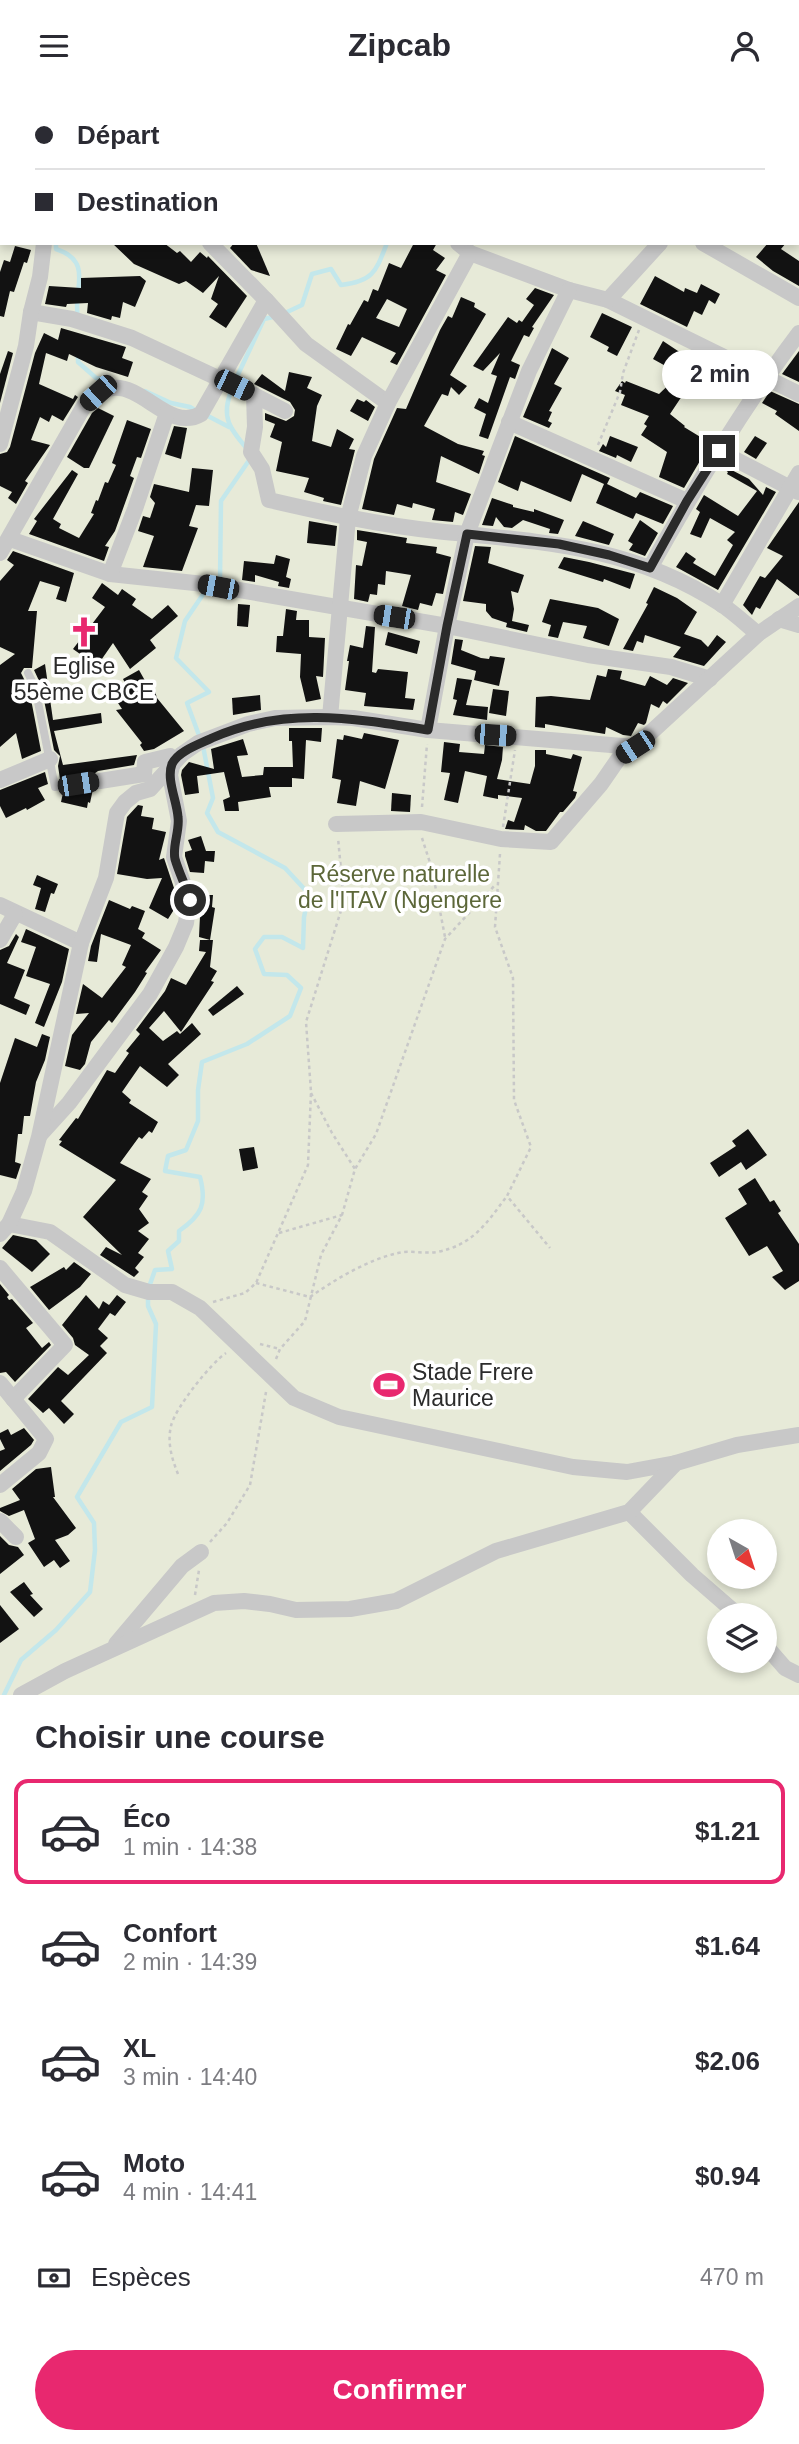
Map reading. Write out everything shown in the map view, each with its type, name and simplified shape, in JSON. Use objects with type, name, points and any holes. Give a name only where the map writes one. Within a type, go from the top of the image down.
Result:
[{"type":"street","points":[[0,444],[26,346],[44,245]]},
{"type":"street","points":[[212,245],[306,344],[388,403]]},
{"type":"street","points":[[608,300],[658,245]]},
{"type":"street","points":[[706,245],[799,298]]},
{"type":"street","points":[[330,717],[348,518],[364,456],[464,248],[569,290],[608,300],[799,394]]},
{"type":"street","points":[[428,730],[467,534],[529,371],[569,290]]},
{"type":"street","points":[[0,554],[84,406],[98,393],[112,388],[138,396],[167,413],[199,414],[266,300]]},
{"type":"street","points":[[31,312],[72,319],[146,343],[285,411]]},
{"type":"street","points":[[650,568],[687,501],[765,379],[799,333]]},
{"type":"street","points":[[254,395],[255,427],[251,452],[262,469],[270,500],[348,518],[434,531],[559,544],[609,555],[650,568],[691,587],[722,605],[758,634]]},
{"type":"street","points":[[110,574],[167,413]]},
{"type":"street","points":[[509,422],[687,501]]},
{"type":"street","points":[[719,451],[794,490]]},
{"type":"street","points":[[722,605],[794,490],[799,473]]},
{"type":"street","points":[[10,539],[110,574],[211,585],[447,626],[588,655],[671,667],[710,678]]},
{"type":"street","points":[[336,824],[421,822],[501,839],[551,842],[601,784],[619,758],[635,747],[758,634],[799,606]]},
{"type":"street","points":[[779,619],[799,625]]},
{"type":"street","points":[[635,747],[428,730],[330,717],[275,719],[239,727],[205,741],[173,762],[150,789],[136,793],[117,813],[106,878],[81,943],[39,1137],[24,1191],[4,1229],[50,1232],[125,1285],[144,1291],[172,1292],[200,1308],[295,1398],[340,1416],[573,1468],[628,1472],[676,1463],[737,1445],[799,1435]]},
{"type":"street","points":[[39,1137],[69,1103],[150,994],[176,947],[186,923],[190,900],[174,857],[179,821],[170,775],[173,762],[170,756],[145,762],[144,774],[100,781]]},
{"type":"street","points":[[0,780],[50,759]]},
{"type":"street","points":[[0,905],[81,943]]},
{"type":"street","points":[[0,940],[15,914]]},
{"type":"street","points":[[0,1268],[65,1345],[13,1399]]},
{"type":"street","points":[[0,1383],[46,1439],[39,1453],[0,1485]]},
{"type":"street","points":[[21,1695],[112,1649],[214,1603],[244,1601],[296,1610],[350,1609],[396,1601],[496,1551],[629,1512],[676,1463]]},
{"type":"street","points":[[629,1512],[724,1603]]},
{"type":"street","points":[[0,1521],[16,1537]]},
{"type":"street","points":[[112,1649],[182,1566],[201,1552]]},
{"type":"street","points":[[777,1659],[785,1668],[799,1675]]},
{"type":"lane","points":[[27,673],[35,687],[55,787],[100,781]]},
{"type":"path","points":[[593,459],[602,430],[620,392],[623,373],[645,317]]},
{"type":"path","points":[[256,1283],[310,1297],[346,1274],[399,1253],[435,1252],[463,1245],[487,1224],[507,1196],[531,1147],[514,1100],[513,978],[495,927],[501,839],[518,737]]},
{"type":"path","points":[[200,1308],[222,1297],[245,1293],[256,1283],[308,1165],[311,1092],[306,1022],[344,901],[336,824]]},
{"type":"path","points":[[192,1611],[201,1552],[227,1523],[250,1485],[269,1375],[280,1349],[305,1321],[321,1255],[342,1215],[355,1169],[376,1134],[445,939],[496,884]]},
{"type":"path","points":[[311,1092],[332,1133],[355,1169]]},
{"type":"path","points":[[507,1196],[550,1248]]},
{"type":"path","points":[[279,1233],[342,1215]]},
{"type":"path","points":[[178,1474],[170,1454],[171,1425],[193,1388],[224,1354],[240,1347],[261,1343],[280,1349]]},
{"type":"green space","name":"Réserve naturelle de l'ITAV (Ngengere","points":[[0,245],[799,245],[799,1695],[0,1695]]},
{"type":"building","points":[[114,245],[167,245],[177,253],[180,251],[191,262],[200,252],[207,258],[208,256],[247,296],[226,328],[209,317],[218,304],[211,299],[219,276],[203,293],[186,281],[179,284],[134,264]]},
{"type":"building","points":[[232,245],[257,245],[270,276],[251,270],[230,248]]},
{"type":"building","points":[[413,245],[436,245],[433,250],[445,258],[436,270],[446,275],[397,365],[390,362],[396,353],[362,337],[351,356],[336,349],[364,300],[368,302],[373,289],[378,291],[389,263],[401,268]],"holes":[[[387,299],[407,309],[399,327],[376,318]]]},
{"type":"building","points":[[766,245],[784,245],[781,249],[799,261],[799,286],[773,271],[756,257]]},
{"type":"building","points":[[15,246],[31,250],[14,292],[10,291],[4,317],[0,316],[0,272],[4,260],[10,262]]},
{"type":"building","points":[[140,276],[146,281],[135,307],[123,302],[120,318],[112,316],[111,320],[87,313],[88,303],[67,304],[66,307],[45,304],[49,286],[81,288],[81,278]]},
{"type":"building","points":[[655,276],[684,292],[685,288],[697,293],[701,284],[720,294],[715,304],[709,300],[702,315],[694,311],[687,327],[640,304]]},
{"type":"building","points":[[535,288],[554,295],[532,327],[534,328],[529,337],[524,335],[511,361],[520,365],[515,379],[510,377],[488,439],[479,436],[486,414],[474,408],[479,398],[488,403],[497,376],[491,374],[500,353],[483,371],[473,366],[508,317],[517,323],[519,320],[522,322],[534,305],[526,299]]},
{"type":"building","points":[[461,297],[475,303],[474,307],[486,314],[450,375],[467,386],[459,395],[451,387],[448,396],[442,394],[424,426],[458,444],[484,451],[479,474],[441,456],[436,482],[471,494],[463,515],[455,512],[453,522],[432,520],[435,509],[413,503],[412,508],[397,504],[394,515],[362,509],[374,459],[397,408],[406,409],[440,330],[448,316],[452,318]]},
{"type":"building","points":[[602,313],[632,327],[617,356],[607,351],[609,347],[590,337]]},
{"type":"building","points":[[61,328],[126,347],[122,358],[133,362],[128,377],[96,367],[69,354],[67,361],[46,353],[39,384],[73,399],[75,395],[78,397],[63,421],[52,415],[49,422],[40,417],[31,440],[50,445],[25,481],[28,483],[16,504],[8,498],[12,492],[0,486],[0,454],[7,452],[10,447],[35,353],[44,333],[58,340]]},
{"type":"building","points":[[663,341],[687,357],[685,361],[707,386],[697,382],[670,414],[684,427],[707,441],[704,447],[707,449],[684,488],[659,477],[667,452],[641,435],[649,416],[621,405],[625,395],[615,391],[622,381],[626,381],[659,394],[680,374],[653,359]]},
{"type":"building","points":[[552,348],[569,358],[554,384],[562,388],[549,411],[552,412],[548,421],[552,423],[549,428],[523,417]]},
{"type":"building","points":[[8,351],[13,353],[0,403],[0,374]]},
{"type":"building","points":[[799,351],[799,382],[782,374]]},
{"type":"building","points":[[289,372],[312,377],[307,388],[322,395],[317,406],[312,441],[331,447],[337,429],[354,439],[349,449],[355,450],[341,505],[323,501],[324,498],[304,492],[309,478],[276,471],[282,442],[270,437],[275,424],[265,420],[265,413],[286,421],[294,416],[295,410],[290,402],[254,384],[262,374],[285,391]]},
{"type":"building","points":[[770,391],[799,404],[799,431],[775,414],[777,411],[762,403]]},
{"type":"building","points":[[357,399],[364,402],[366,400],[375,407],[368,421],[350,411]]},
{"type":"building","points":[[98,408],[114,416],[89,468],[84,468],[67,457],[92,413]]},
{"type":"building","points":[[127,420],[151,429],[141,458],[137,457],[130,476],[134,478],[115,531],[105,546],[109,547],[104,561],[29,534],[37,521],[34,519],[72,470],[78,474],[53,519],[61,524],[59,528],[79,538],[94,514],[91,513],[96,500],[98,501],[105,482],[108,483],[116,465],[112,463]]},
{"type":"building","points":[[174,426],[187,428],[181,459],[165,454]]},
{"type":"building","points":[[515,436],[610,478],[607,484],[636,498],[640,492],[673,506],[663,524],[636,513],[633,519],[596,503],[604,484],[582,474],[571,502],[521,481],[518,491],[498,482]]},
{"type":"building","points":[[610,436],[638,447],[631,462],[599,451],[603,444],[606,447]]},
{"type":"building","points":[[755,436],[767,443],[756,459],[744,452]]},
{"type":"building","points":[[722,465],[749,479],[763,495],[766,487],[776,492],[718,590],[676,567],[686,552],[696,559],[693,563],[715,576],[733,545],[727,540],[735,532],[710,518],[701,538],[690,534],[700,512],[696,509],[704,495],[738,516],[757,491],[727,474]]},
{"type":"building","points":[[192,468],[213,470],[209,506],[196,505],[189,526],[198,528],[182,571],[143,567],[154,536],[138,531],[143,516],[150,518],[155,503],[150,497],[154,484],[189,492]]},
{"type":"building","points":[[492,498],[513,507],[534,512],[534,509],[564,520],[558,534],[549,533],[550,529],[523,520],[512,528],[504,527],[496,517],[493,526],[482,525]]},
{"type":"building","points":[[799,502],[799,596],[777,579],[760,609],[756,607],[752,615],[743,605],[760,576],[765,578],[783,556],[767,548]]},
{"type":"building","points":[[640,520],[658,533],[645,556],[629,550],[633,544],[628,541]]},
{"type":"building","points":[[309,521],[337,526],[335,546],[307,543]]},
{"type":"building","points":[[583,521],[614,534],[609,545],[575,536]]},
{"type":"building","points":[[357,530],[407,538],[406,543],[437,547],[436,553],[451,557],[443,594],[436,593],[432,606],[420,603],[418,610],[402,606],[411,575],[386,571],[385,585],[378,584],[377,595],[370,594],[368,602],[354,599],[356,565],[362,566],[367,542],[357,540]]},
{"type":"building","points":[[475,546],[491,547],[488,563],[524,575],[518,593],[511,591],[514,609],[512,621],[529,625],[527,632],[506,627],[507,623],[492,618],[486,611],[486,604],[463,601]]},
{"type":"building","points":[[13,551],[74,573],[66,602],[56,599],[60,587],[40,581],[28,611],[37,611],[32,668],[24,668],[21,673],[29,689],[41,751],[22,759],[16,733],[0,747],[0,665],[15,654],[0,647],[0,581],[14,565],[7,560]]},
{"type":"building","points":[[276,555],[290,559],[286,577],[291,579],[289,588],[255,575],[255,582],[242,580],[244,561],[274,564]]},
{"type":"building","points":[[564,557],[635,574],[630,589],[604,579],[603,582],[558,568]]},
{"type":"building","points":[[102,583],[118,595],[122,589],[136,599],[132,605],[152,619],[168,605],[178,616],[150,640],[156,648],[130,669],[113,643],[97,666],[73,649],[105,607],[92,598]]},
{"type":"building","points":[[654,587],[697,612],[684,634],[701,640],[708,647],[717,635],[726,642],[704,666],[673,657],[681,647],[645,635],[643,643],[637,641],[633,651],[623,649],[648,604],[646,603]]},
{"type":"building","points":[[550,599],[598,608],[619,619],[609,646],[583,638],[587,626],[563,622],[558,638],[548,636],[551,625],[542,622]]},
{"type":"building","points":[[238,604],[250,605],[248,627],[237,626]]},
{"type":"building","points":[[286,609],[297,611],[296,620],[309,620],[309,637],[325,638],[323,677],[316,676],[321,699],[306,702],[300,677],[301,654],[276,652],[277,636],[283,636]]},
{"type":"building","points":[[366,626],[375,627],[372,672],[376,673],[378,669],[408,672],[405,698],[415,699],[413,710],[364,706],[366,693],[345,690],[350,645],[363,648]]},
{"type":"building","points":[[388,632],[420,641],[417,654],[385,645]]},
{"type":"building","points":[[455,639],[463,640],[461,650],[481,658],[505,658],[499,686],[474,680],[476,671],[451,664]]},
{"type":"building","points":[[45,664],[53,720],[101,713],[102,723],[54,731],[63,765],[137,755],[134,765],[98,771],[91,776],[60,779],[60,756],[54,750],[41,685],[34,670]]},
{"type":"building","points":[[608,669],[622,671],[620,679],[645,686],[650,676],[667,685],[673,678],[688,683],[667,704],[663,701],[659,708],[651,704],[646,723],[638,723],[631,736],[606,727],[605,734],[545,724],[545,728],[535,727],[536,697],[590,700],[597,675],[606,677]]},
{"type":"building","points":[[139,670],[148,686],[153,685],[157,698],[184,731],[154,749],[144,751],[140,745],[142,743],[116,710],[122,709],[114,697],[127,687],[123,679]]},
{"type":"building","points":[[457,678],[472,680],[466,705],[488,707],[487,720],[453,715],[457,700],[453,699]]},
{"type":"building","points":[[493,689],[509,691],[506,716],[489,713]]},
{"type":"building","points":[[260,695],[261,710],[233,715],[232,698]]},
{"type":"building","points":[[289,728],[322,728],[321,742],[306,740],[304,779],[292,778],[292,787],[269,787],[271,797],[238,802],[239,811],[225,811],[223,800],[230,797],[224,772],[197,776],[199,793],[185,795],[181,775],[189,762],[214,769],[211,749],[243,739],[248,755],[237,756],[242,777],[263,775],[264,767],[293,767]]},
{"type":"building","points":[[364,733],[399,740],[385,789],[360,781],[356,806],[337,803],[341,780],[332,778],[337,739],[343,740],[344,735],[362,739]]},
{"type":"building","points":[[444,742],[460,744],[459,752],[484,754],[485,745],[503,747],[497,779],[530,784],[535,766],[535,750],[546,750],[546,754],[571,759],[573,754],[582,757],[573,791],[577,792],[575,798],[546,831],[536,831],[525,825],[524,830],[505,829],[508,820],[514,822],[522,798],[498,795],[498,799],[483,796],[487,776],[465,771],[458,803],[444,800],[450,773],[441,772]]},
{"type":"building","points":[[45,772],[48,784],[38,788],[45,800],[6,818],[0,806],[0,790]]},
{"type":"building","points":[[93,789],[87,808],[61,802],[63,793]]},
{"type":"building","points":[[392,793],[411,795],[410,812],[391,811]]},
{"type":"building","points":[[138,805],[143,806],[141,816],[154,818],[152,829],[166,832],[159,860],[164,858],[176,894],[173,906],[175,908],[168,919],[149,908],[162,878],[147,879],[117,874],[127,817]]},
{"type":"building","points":[[201,836],[206,851],[215,851],[214,862],[205,861],[204,873],[190,872],[185,856],[185,852],[192,850],[188,840]]},
{"type":"building","points":[[37,875],[58,884],[54,894],[51,893],[45,912],[35,909],[41,888],[33,885]]},
{"type":"building","points":[[201,895],[213,895],[212,907],[215,908],[210,940],[199,937]]},
{"type":"building","points":[[109,900],[130,909],[132,906],[145,911],[138,929],[145,933],[142,938],[161,950],[112,1023],[109,1020],[91,1042],[85,1064],[80,1070],[65,1066],[72,1035],[89,1013],[76,1014],[83,984],[102,998],[126,967],[122,965],[131,945],[101,934],[97,962],[88,961]]},
{"type":"building","points":[[26,929],[69,949],[62,982],[44,1027],[35,1023],[50,984],[26,976],[36,947],[21,942]]},
{"type":"building","points":[[16,934],[19,937],[7,963],[25,970],[14,998],[30,1005],[26,1015],[0,1004],[0,950],[9,946]]},
{"type":"building","points":[[200,940],[213,940],[210,967],[217,971],[211,981],[214,982],[181,1032],[164,1011],[149,1028],[163,1041],[177,1031],[180,1034],[192,1023],[201,1034],[168,1064],[179,1075],[167,1087],[140,1066],[122,1092],[131,1100],[129,1103],[158,1122],[152,1133],[149,1131],[142,1139],[139,1137],[120,1163],[151,1179],[142,1192],[148,1196],[139,1209],[149,1223],[138,1231],[149,1239],[138,1253],[144,1257],[135,1268],[139,1272],[134,1277],[100,1255],[106,1247],[122,1255],[83,1217],[116,1180],[59,1145],[62,1141],[59,1140],[76,1118],[78,1119],[107,1070],[115,1073],[129,1053],[126,1051],[140,1034],[136,1030],[165,991],[171,978],[186,985],[206,952],[199,951]]},
{"type":"building","points":[[237,986],[244,994],[213,1016],[208,1010]]},
{"type":"building","points":[[42,1034],[50,1037],[36,1082],[30,1116],[24,1116],[22,1134],[18,1134],[15,1162],[21,1164],[16,1179],[0,1175],[0,1083],[15,1038],[37,1047]]},
{"type":"building","points":[[748,1129],[767,1155],[746,1170],[741,1162],[719,1177],[710,1163],[736,1146],[732,1141]]},
{"type":"building","points":[[254,1147],[258,1168],[243,1171],[239,1149]]},
{"type":"building","points":[[755,1178],[770,1202],[774,1200],[781,1211],[778,1213],[799,1244],[799,1281],[785,1290],[772,1277],[783,1271],[767,1246],[749,1256],[725,1218],[747,1204],[738,1189]]},
{"type":"building","points":[[13,1235],[36,1240],[50,1254],[32,1272],[2,1248]]},
{"type":"building","points":[[74,1262],[91,1274],[80,1287],[49,1310],[30,1287],[64,1267],[66,1270]]},
{"type":"building","points":[[0,1284],[9,1295],[9,1300],[12,1299],[33,1323],[26,1328],[42,1348],[49,1342],[51,1345],[15,1382],[6,1372],[0,1373]]},
{"type":"building","points":[[86,1295],[99,1309],[103,1301],[109,1305],[117,1295],[126,1302],[115,1316],[110,1313],[98,1329],[108,1338],[100,1346],[107,1353],[61,1401],[74,1414],[64,1424],[49,1408],[43,1413],[28,1399],[58,1367],[68,1375],[89,1355],[75,1345],[73,1338],[62,1325]]},
{"type":"building","points":[[24,1428],[34,1440],[0,1471],[0,1451],[5,1449],[0,1433],[8,1429],[11,1435]]},
{"type":"building","points":[[51,1467],[53,1497],[76,1528],[68,1535],[55,1540],[70,1561],[60,1568],[54,1560],[44,1567],[28,1543],[35,1539],[24,1510],[9,1516],[0,1511],[0,1508],[20,1500],[12,1489],[36,1469]]},
{"type":"building","points":[[0,1536],[9,1545],[18,1547],[24,1555],[0,1574]]},
{"type":"building","points":[[24,1582],[33,1594],[30,1595],[43,1609],[34,1617],[10,1592]]},
{"type":"building","points":[[0,1605],[19,1629],[0,1643]]},
{"type":"waterway","points":[[56,245],[56,249],[75,261],[79,269],[78,317]]},
{"type":"waterway","points":[[285,313],[302,305],[312,274],[331,269],[341,285],[361,281],[376,268],[386,245]]},
{"type":"waterway","points":[[235,381],[264,319],[277,316]]},
{"type":"waterway","points":[[78,353],[78,362],[96,378],[113,381]]},
{"type":"waterway","points":[[232,389],[227,415],[236,436],[248,450]]},
{"type":"waterway","points":[[145,391],[198,412]]},
{"type":"waterway","points":[[206,415],[229,427]]},
{"type":"waterway","points":[[215,583],[220,579],[221,501],[250,459]]},
{"type":"waterway","points":[[200,738],[187,703],[209,692],[176,658],[185,621],[206,590]]},
{"type":"waterway","points":[[149,1287],[155,1270],[172,1269],[168,1251],[179,1241],[179,1231],[193,1220],[201,1208],[203,1195],[200,1177],[165,1171],[168,1156],[186,1150],[198,1121],[202,1062],[247,1044],[290,1016],[301,988],[287,975],[264,974],[255,949],[264,937],[282,937],[303,948],[304,917],[309,894],[285,868],[218,832],[207,813],[213,798],[203,746]]},
{"type":"waterway","points":[[4,1695],[21,1660],[56,1630],[90,1592],[95,1550],[94,1523],[77,1497],[121,1422],[152,1407],[156,1324],[148,1306],[148,1295]]},
{"type":"place","name":"Eglise 55ème CBCE","points":[[84,632]]},
{"type":"place","name":"Stade Frere Maurice","points":[[389,1385]]},
{"type":"route","points":[[190,900],[174,857],[179,821],[170,775],[173,762],[182,754],[198,743],[229,730],[275,719],[353,718],[428,730],[467,534],[559,544],[609,555],[650,568],[687,501],[719,451]]}]
